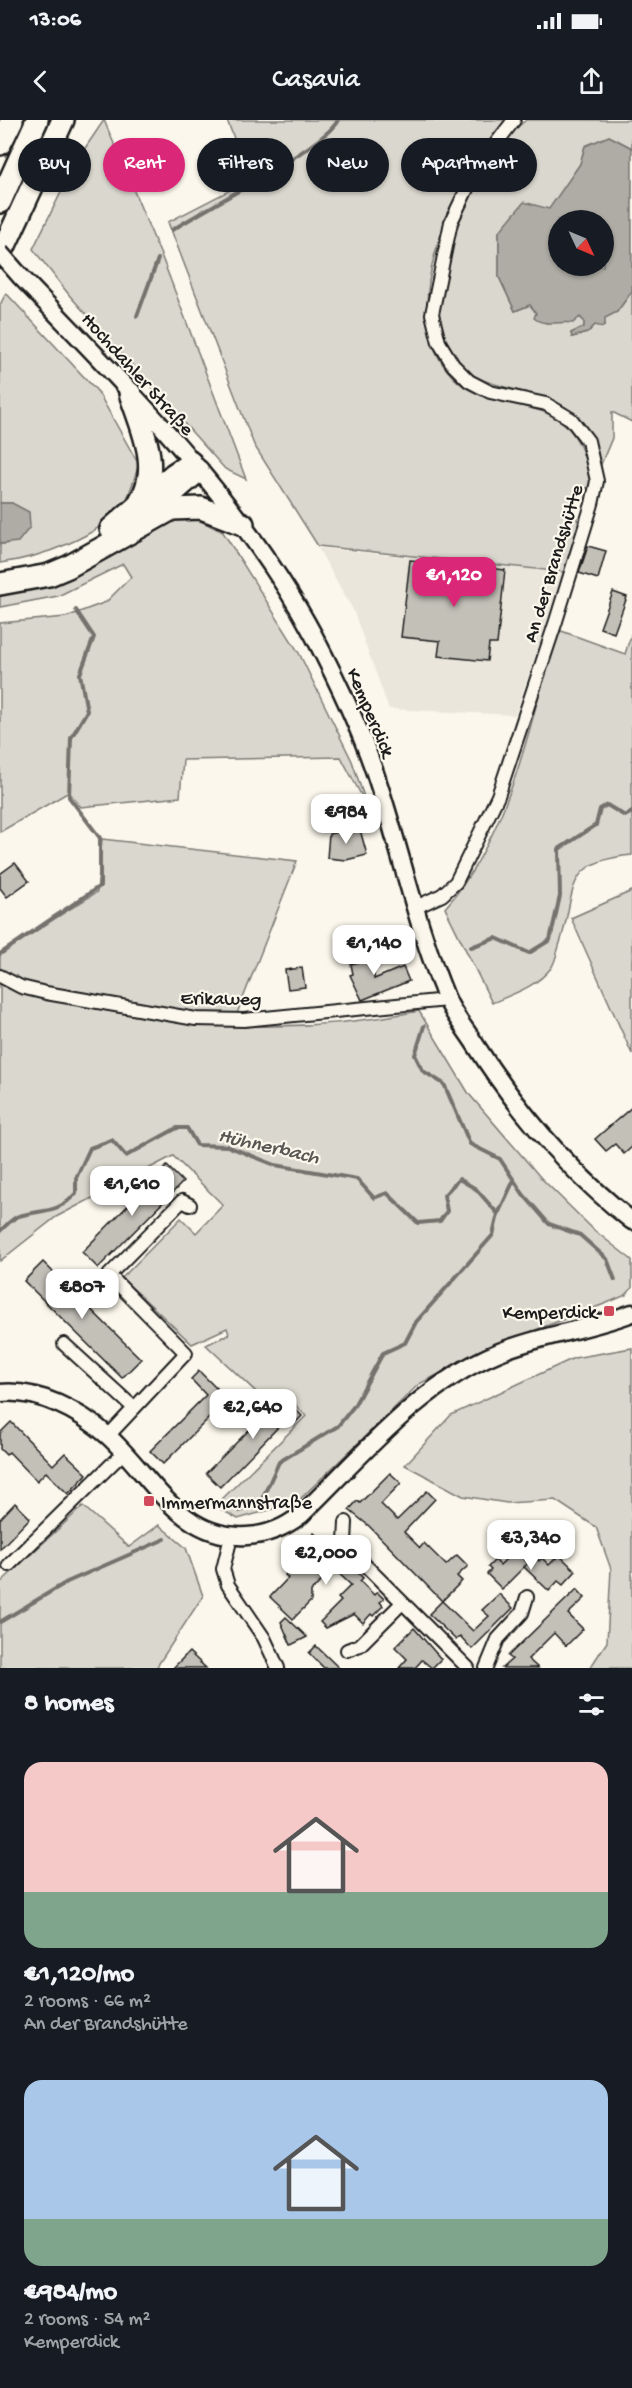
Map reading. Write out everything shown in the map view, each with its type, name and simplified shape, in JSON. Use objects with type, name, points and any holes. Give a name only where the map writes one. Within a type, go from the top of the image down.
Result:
[{"type":"highway","points":[[0,144],[12,120]]},
{"type":"highway","points":[[0,202],[37,120]]},
{"type":"highway","points":[[55,138],[63,120]]},
{"type":"highway","points":[[59,138],[75,120]]},
{"type":"highway","points":[[0,254],[30,192]]},
{"type":"highway","points":[[130,393],[150,461],[150,477],[146,492],[134,512]]},
{"type":"highway","points":[[0,574],[32,568],[60,558],[100,536],[134,512],[174,474],[194,467]]},
{"type":"highway","points":[[127,533],[194,467]]},
{"type":"highway","points":[[0,584],[49,575],[97,553],[159,514],[185,507],[219,513],[243,524]]},
{"type":"main road","name":"Hochdahler Straße","points":[[0,254],[130,393],[243,524]]},
{"type":"main road","name":"Kemperdick","points":[[243,524],[282,581],[315,637],[343,696],[376,775],[414,908],[447,1000],[503,1088],[533,1126],[604,1199],[632,1221]]},
{"type":"main road","points":[[0,1393],[24,1393],[78,1414],[108,1436],[180,1514],[203,1529],[231,1537],[257,1536],[280,1529],[291,1522],[425,1396],[469,1366],[524,1344],[632,1313]]},
{"type":"street","name":"An der Brandshütte","points":[[414,908],[442,895],[456,882],[498,796],[552,632],[597,481],[588,441],[571,419],[546,404],[490,392],[469,381],[453,365],[439,342],[432,314],[451,222],[476,170],[514,120]]},
{"type":"street","name":"Erikaweg","points":[[0,976],[21,987],[45,993],[196,1019],[244,1020],[447,1000]]},
{"type":"street","points":[[108,1436],[186,1353],[109,1275],[182,1201],[190,1205]]},
{"type":"street","points":[[64,1344],[134,1408]]},
{"type":"street","points":[[9,1565],[124,1452]]},
{"type":"street","points":[[346,1522],[345,1542],[353,1553],[401,1604],[468,1668]]},
{"type":"street","points":[[231,1537],[223,1569],[228,1585],[264,1638],[278,1668]]},
{"type":"street","points":[[486,1668],[498,1639],[522,1613],[527,1597]]},
{"type":"street","points":[[347,1650],[360,1645],[401,1604]]},
{"type":"shaded area","points":[[104,120],[112,138],[103,138],[103,192],[134,192],[163,260],[246,479],[225,469],[70,296],[33,249],[61,192],[91,192],[91,139]]},
{"type":"shaded area","points":[[227,120],[505,120],[491,138],[401,138],[401,192],[460,192],[448,215],[435,254],[428,293],[429,329],[441,362],[466,388],[475,393],[538,410],[555,417],[571,432],[582,451],[592,484],[576,496],[573,508],[579,524],[564,572],[318,546],[254,445],[168,222],[227,192],[294,192],[294,138],[234,138]]},
{"type":"shaded area","points":[[526,120],[632,120],[632,148],[609,136],[585,146],[580,164],[549,210],[499,232],[499,277],[515,311],[530,305],[546,323],[579,317],[584,321],[584,327],[571,333],[572,337],[587,333],[595,325],[602,326],[604,318],[617,312],[632,291],[632,422],[612,412],[612,438],[599,469],[586,431],[569,410],[543,397],[490,383],[472,374],[453,352],[440,323],[440,292],[445,266],[453,238],[473,192],[537,192],[537,138],[507,138]]},
{"type":"shaded area","points":[[609,136],[632,148],[632,291],[617,312],[605,318],[603,327],[595,325],[587,333],[572,337],[571,333],[584,327],[584,321],[580,317],[573,323],[548,323],[534,318],[536,313],[530,305],[515,311],[499,277],[499,232],[524,202],[549,209],[580,164],[585,146]]},
{"type":"shaded area","points":[[6,293],[98,392],[139,465],[124,504],[100,526],[85,536],[50,551],[0,563],[0,544],[6,544],[12,503],[0,503],[0,305]]},
{"type":"shaded area","points":[[0,503],[12,503],[29,512],[30,527],[18,542],[0,544]]},
{"type":"shaded area","points":[[193,517],[223,532],[299,653],[352,761],[367,806],[341,757],[183,760],[180,797],[81,807],[69,792],[0,832],[0,623],[66,617],[106,602],[131,577],[123,564],[58,596],[0,607],[0,594],[173,520]]},
{"type":"shaded area","points":[[318,548],[564,572],[515,715],[389,709],[353,610]]},
{"type":"shaded area","points":[[556,629],[625,654],[632,632],[632,855],[593,864],[582,872],[571,895],[565,927],[551,968],[531,985],[492,1003],[445,908],[467,879],[502,812],[527,739]]},
{"type":"shaded area","points":[[102,839],[297,861],[236,1016],[183,1013],[22,984],[0,972],[0,953],[97,892]]},
{"type":"shaded area","points":[[632,891],[632,1054],[571,918]]},
{"type":"shaded area","points":[[0,982],[18,992],[48,1000],[164,1020],[206,1024],[291,1026],[376,1018],[419,1011],[469,1094],[541,1178],[595,1231],[632,1260],[632,1288],[626,1295],[607,1303],[496,1345],[419,1384],[297,1502],[238,1519],[215,1506],[306,1416],[281,1391],[269,1404],[206,1345],[229,1334],[227,1328],[192,1344],[122,1278],[181,1218],[196,1233],[223,1205],[173,1156],[56,1217],[0,1261]]},
{"type":"shaded area","points":[[632,1348],[632,1668],[590,1668],[607,1642],[611,1569],[596,1527],[555,1500],[507,1503],[463,1496],[405,1465],[451,1415],[574,1358]]},
{"type":"shaded area","points":[[83,1506],[129,1547],[159,1525],[186,1548],[203,1596],[156,1668],[0,1668],[0,1583]]},
{"type":"building","points":[[588,546],[606,551],[598,579],[579,573]]},
{"type":"building","points":[[410,560],[505,570],[497,644],[489,644],[487,661],[438,656],[440,641],[401,637]]},
{"type":"building","points":[[613,592],[627,597],[614,633],[600,628]]},
{"type":"building","points":[[359,826],[367,855],[346,860],[327,858],[329,834]]},
{"type":"building","points":[[15,863],[29,881],[7,897],[0,888],[0,874]]},
{"type":"building","points":[[375,943],[374,979],[403,967],[409,981],[362,1000],[350,975],[353,974],[351,964],[363,961],[363,945]]},
{"type":"building","points":[[302,968],[305,987],[288,989],[285,970]]},
{"type":"building","points":[[632,1107],[632,1147],[624,1154],[615,1144],[606,1151],[595,1139]]},
{"type":"building","points":[[167,1166],[183,1182],[98,1268],[82,1252]]},
{"type":"building","points":[[43,1262],[141,1359],[122,1378],[24,1281]]},
{"type":"building","points":[[199,1371],[221,1393],[213,1402],[219,1408],[163,1464],[150,1451],[206,1395],[191,1379]]},
{"type":"building","points":[[280,1394],[302,1416],[294,1424],[287,1418],[220,1487],[206,1473],[274,1405],[271,1403]]},
{"type":"building","points":[[11,1422],[53,1465],[65,1453],[87,1474],[68,1494],[46,1472],[37,1481],[9,1452],[6,1455],[0,1449],[0,1433]]},
{"type":"building","points":[[390,1473],[401,1483],[381,1504],[397,1520],[427,1491],[435,1499],[404,1532],[420,1548],[424,1543],[446,1565],[457,1555],[468,1566],[457,1576],[462,1581],[442,1601],[369,1526],[349,1510],[357,1501],[360,1503]]},
{"type":"building","points":[[15,1503],[30,1518],[0,1549],[0,1519]]},
{"type":"building","points":[[314,1533],[344,1558],[363,1578],[360,1581],[374,1595],[377,1592],[384,1599],[380,1602],[383,1606],[363,1623],[354,1614],[326,1628],[320,1622],[341,1601],[338,1598],[351,1585],[334,1569],[311,1591],[311,1601],[293,1619],[270,1597],[288,1578],[285,1575],[308,1551],[311,1545],[307,1540]]},
{"type":"building","points":[[515,1550],[528,1563],[535,1556],[539,1561],[542,1558],[549,1565],[559,1555],[576,1571],[563,1585],[558,1581],[549,1591],[524,1567],[502,1589],[487,1574],[491,1570],[488,1567],[495,1560],[500,1565]]},
{"type":"building","points":[[577,1589],[585,1598],[568,1614],[583,1629],[566,1646],[554,1633],[528,1659],[538,1668],[502,1668],[512,1659],[508,1656]]},
{"type":"building","points":[[499,1594],[513,1608],[472,1649],[460,1636],[456,1640],[429,1614],[442,1601],[473,1631],[489,1616],[482,1610]]},
{"type":"building","points":[[286,1617],[307,1637],[291,1645],[281,1622]]},
{"type":"building","points":[[414,1628],[441,1659],[432,1668],[422,1660],[415,1668],[399,1668],[407,1659],[395,1647]]},
{"type":"building","points":[[316,1646],[339,1668],[324,1668],[309,1653]]},
{"type":"building","points":[[189,1652],[206,1668],[173,1668]]},
{"type":"waterway","points":[[172,230],[289,161],[329,131],[338,120]]},
{"type":"waterway","points":[[137,316],[158,259]]},
{"type":"waterway","points":[[0,954],[100,886],[100,838],[69,797],[71,738],[87,711],[80,674],[94,637],[76,610]]},
{"type":"waterway","points":[[471,947],[496,938],[529,953],[550,940],[560,896],[559,849],[596,825],[600,809],[607,805],[625,816],[632,812]]},
{"type":"waterway","points":[[424,1026],[415,1055],[423,1071],[444,1084],[470,1144],[500,1159],[523,1194],[549,1224],[580,1235],[607,1259],[615,1280]]},
{"type":"waterway","name":"Hühnerbach","points":[[0,1231],[16,1217],[57,1208],[69,1200],[76,1193],[76,1178],[90,1148],[112,1140],[126,1156],[177,1128],[187,1128],[197,1145],[227,1146],[275,1165],[357,1179],[374,1198],[387,1193],[418,1223],[440,1221],[447,1211],[444,1195],[459,1179],[476,1189],[498,1214],[514,1180]]},
{"type":"waterway","points":[[240,1511],[262,1499],[279,1462],[338,1426],[354,1406],[383,1353],[405,1343],[416,1322],[493,1235],[498,1214]]},
{"type":"waterway","points":[[0,1622],[67,1582],[165,1539]]},
{"type":"place","name":"Kemperdick","points":[[609,1311]]},
{"type":"place","name":"Immermannstraße","points":[[149,1501]]}]
